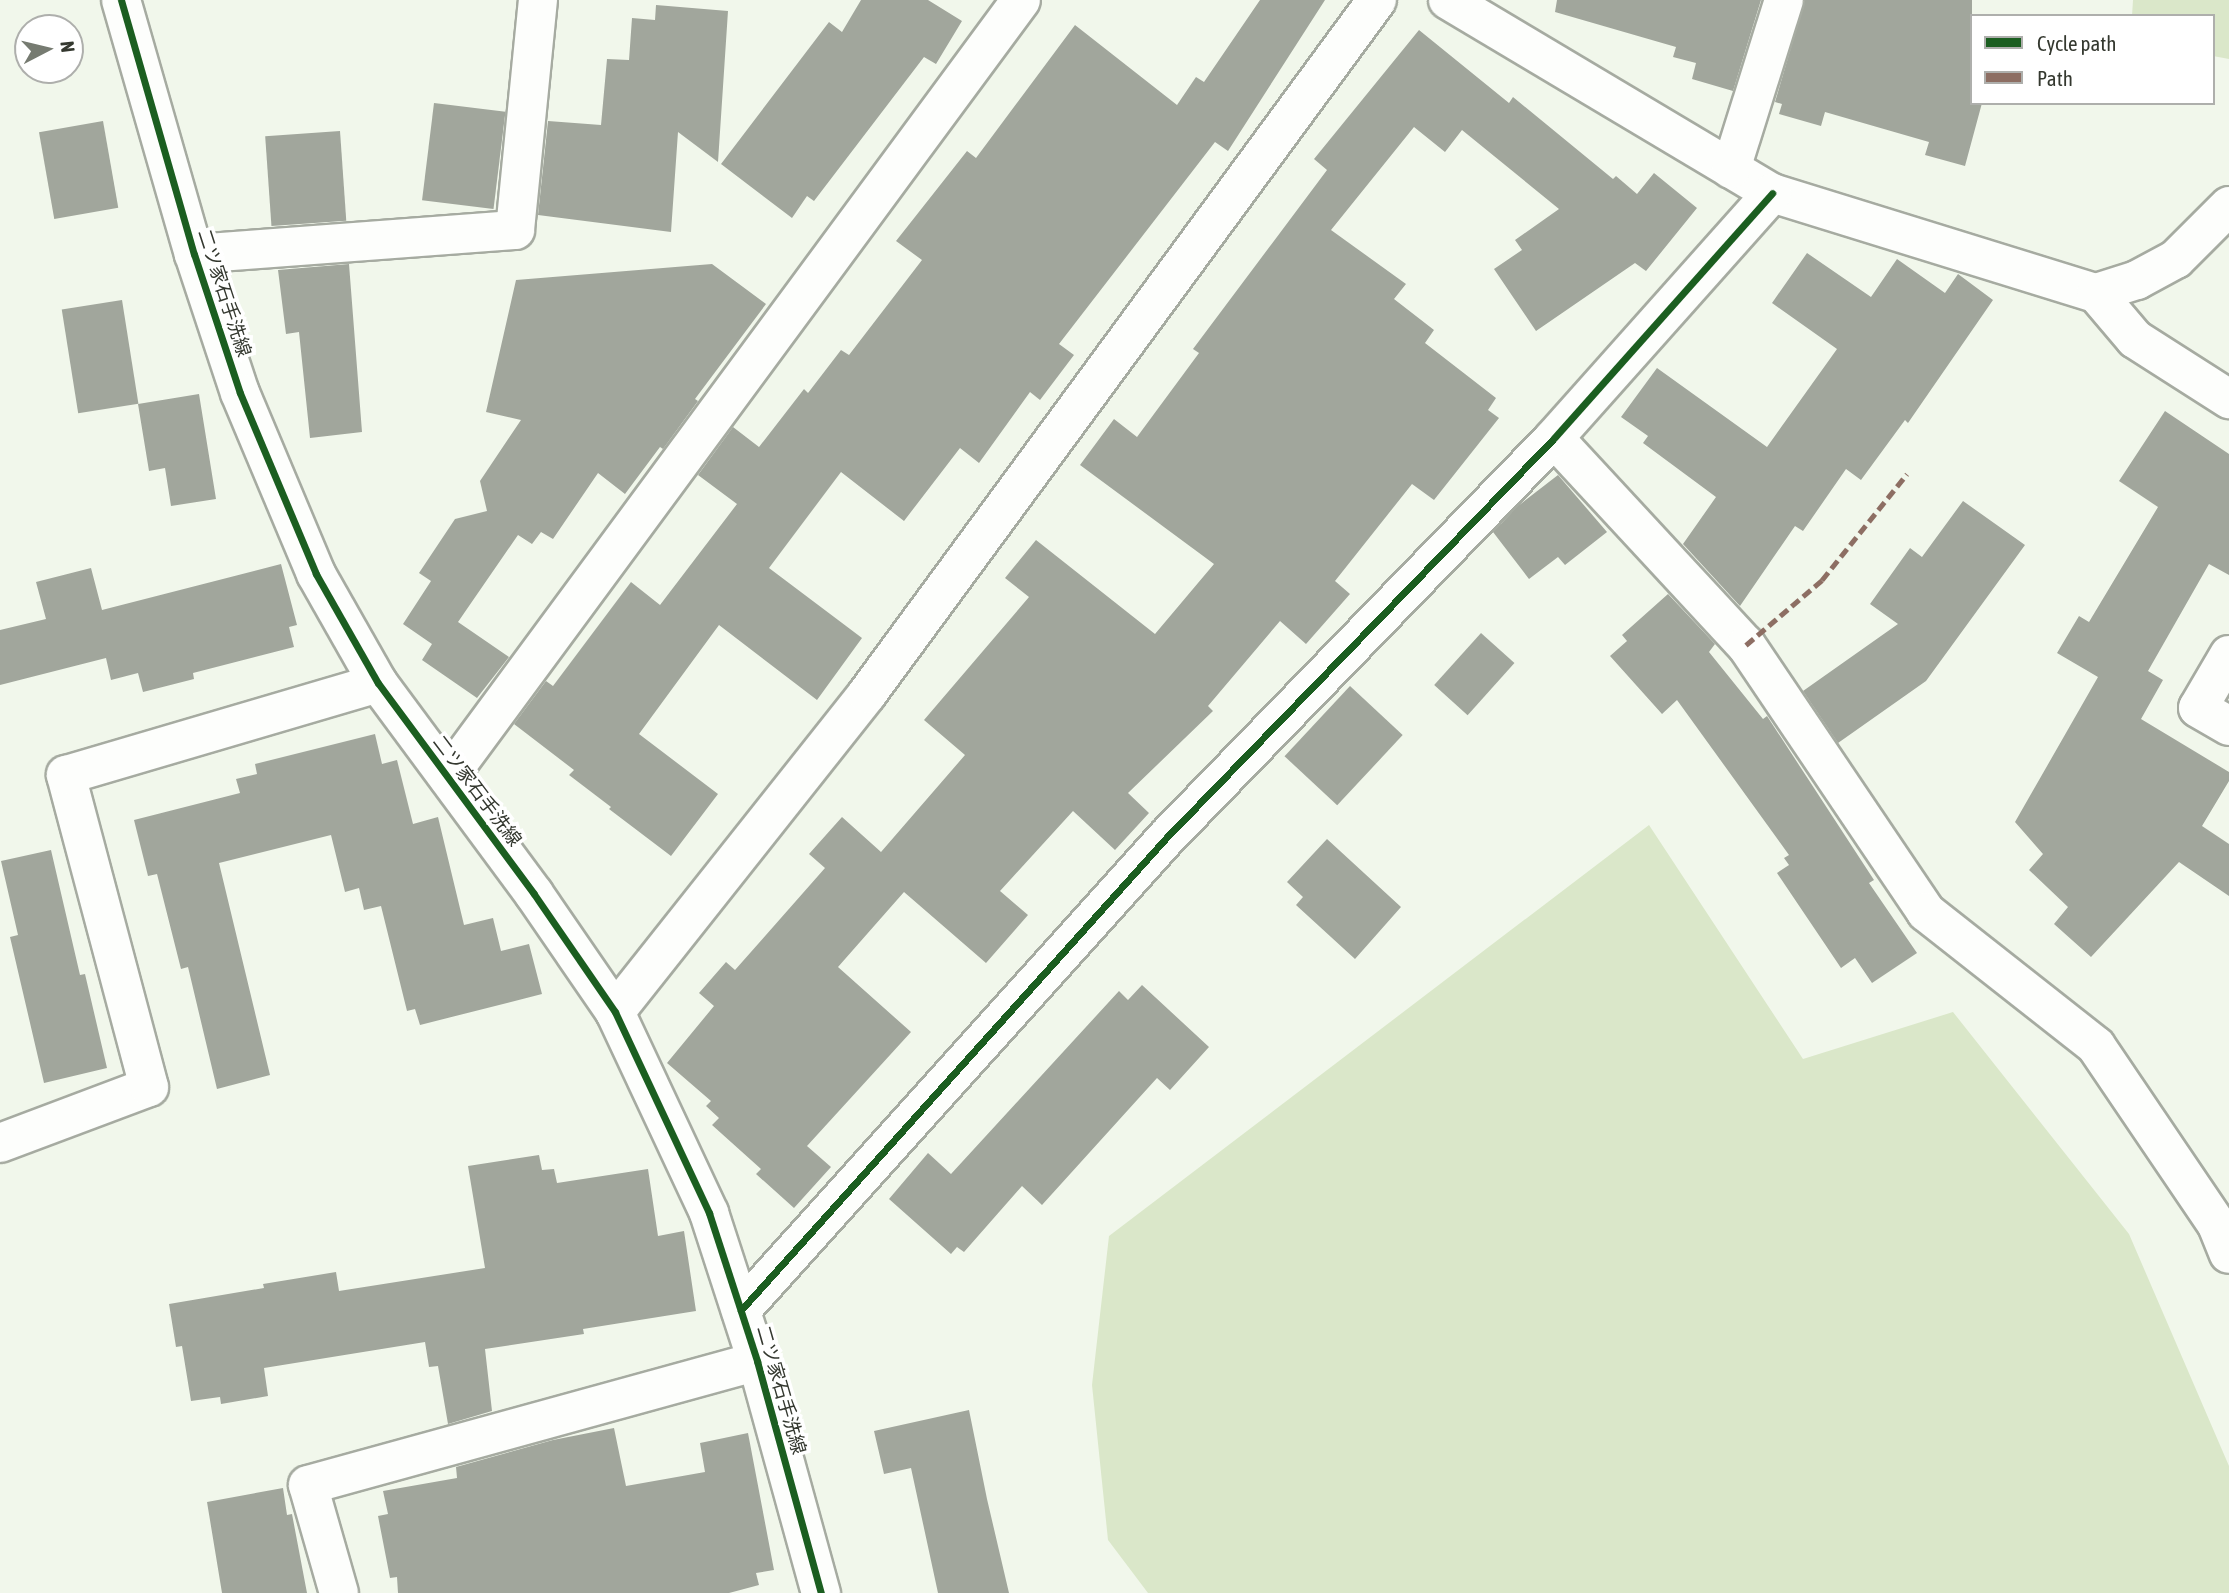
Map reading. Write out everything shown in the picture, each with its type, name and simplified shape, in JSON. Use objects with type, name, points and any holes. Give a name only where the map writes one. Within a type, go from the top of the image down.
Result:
[{"type":"street","name":"二ツ家石手洗線","points":[[121,0],[194,254],[240,393],[316,574],[378,683],[534,894],[615,1012],[709,1213],[757,1361],[821,1593]]},
{"type":"street","points":[[194,254],[515,230],[538,0]]},
{"type":"street","points":[[448,777],[1021,0]]},
{"type":"street","points":[[615,1012],[867,694],[1377,0]]},
{"type":"street","points":[[1448,0],[1772,193],[2096,293],[2135,339],[2229,399]]},
{"type":"street","points":[[1731,169],[1784,0]]},
{"type":"street","points":[[741,1310],[1166,838],[1555,438],[1772,193]]},
{"type":"street","points":[[2096,293],[2137,280],[2176,259],[2229,206]]},
{"type":"street","points":[[1555,438],[1746,645],[1926,912],[2096,1046],[2217,1225],[2229,1254]]},
{"type":"street","points":[[2229,655],[2198,708],[2229,726]]},
{"type":"street","points":[[0,1143],[149,1087],[66,775],[378,683]]},
{"type":"street","points":[[339,1593],[309,1485],[757,1361]]},
{"type":"green space","points":[[2133,0],[2229,0],[2229,59],[2215,56],[2215,14],[2132,14]]},
{"type":"green space","points":[[1649,825],[1803,1059],[1953,1012],[2129,1234],[2229,1466],[2229,1593],[1148,1593],[1108,1540],[1092,1385],[1109,1236]]},
{"type":"building","points":[[861,0],[928,0],[962,21],[936,64],[924,57],[814,201],[807,196],[792,218],[721,164],[829,22],[842,32]]},
{"type":"building","points":[[1260,0],[1325,0],[1228,151],[1215,142],[1059,344],[1074,355],[1040,400],[1030,392],[979,463],[960,448],[904,521],[841,472],[769,568],[862,638],[817,700],[719,625],[639,734],[718,794],[671,856],[609,809],[611,807],[569,775],[574,770],[514,724],[546,681],[553,686],[631,582],[660,605],[737,504],[698,475],[733,427],[759,447],[804,389],[808,393],[841,350],[849,355],[922,260],[896,241],[967,151],[976,158],[1075,25],[1177,105],[1196,77],[1204,82]]},
{"type":"building","points":[[1557,0],[1761,0],[1733,91],[1692,79],[1696,63],[1673,57],[1676,47],[1555,12]]},
{"type":"building","points":[[1805,0],[1972,0],[1970,105],[1981,105],[1965,166],[1925,155],[1929,142],[1825,112],[1821,126],[1779,114],[1782,104],[1775,102]]},
{"type":"building","points":[[656,5],[728,11],[718,162],[678,132],[671,232],[538,215],[548,121],[601,125],[607,59],[629,60],[632,18],[655,20]]},
{"type":"building","points":[[1419,30],[1509,103],[1513,97],[1613,179],[1616,176],[1637,194],[1654,173],[1697,208],[1646,271],[1635,263],[1536,331],[1494,269],[1522,250],[1515,240],[1559,209],[1462,130],[1445,152],[1414,127],[1331,230],[1406,284],[1394,299],[1434,330],[1425,343],[1496,398],[1488,410],[1499,418],[1434,500],[1412,484],[1335,581],[1350,594],[1306,644],[1280,621],[1208,706],[1213,711],[1128,793],[1149,813],[1115,850],[1073,811],[1000,891],[1028,915],[986,963],[904,892],[838,967],[911,1032],[807,1146],[831,1167],[794,1208],[756,1174],[761,1169],[712,1125],[719,1118],[706,1106],[711,1101],[667,1063],[714,1006],[699,993],[726,962],[735,970],[825,868],[809,854],[842,817],[881,852],[965,755],[924,720],[1029,597],[1005,578],[1036,540],[1155,634],[1214,564],[1080,465],[1114,419],[1137,437],[1199,353],[1193,349],[1327,170],[1314,159]]},
{"type":"building","points":[[434,103],[505,112],[494,209],[422,200]]},
{"type":"building","points":[[103,121],[118,208],[54,219],[39,132]]},
{"type":"building","points":[[340,131],[346,221],[271,226],[265,136]]},
{"type":"building","points":[[1807,253],[1871,297],[1897,259],[1945,293],[1958,274],[1993,300],[1908,423],[1905,420],[1861,480],[1846,469],[1803,531],[1795,526],[1740,606],[1683,544],[1716,497],[1643,443],[1648,436],[1621,417],[1657,368],[1767,447],[1837,349],[1772,303]]},
{"type":"building","points":[[349,264],[362,432],[310,438],[299,332],[286,334],[278,270]]},
{"type":"building","points":[[712,264],[766,304],[695,399],[698,401],[663,449],[660,447],[625,494],[598,473],[553,539],[541,532],[532,544],[518,535],[458,622],[509,657],[477,698],[422,660],[432,644],[403,624],[431,581],[419,573],[455,519],[487,511],[480,481],[521,420],[486,412],[516,280]]},
{"type":"building","points":[[122,300],[138,404],[78,413],[62,310]]},
{"type":"building","points":[[199,394],[216,499],[171,506],[165,468],[149,471],[138,404]]},
{"type":"building","points":[[2165,411],[2229,454],[2229,575],[2209,564],[2148,671],[2163,680],[2141,719],[2229,772],[2229,781],[2202,826],[2229,844],[2229,896],[2179,862],[2091,957],[2054,924],[2068,907],[2029,870],[2043,854],[2015,822],[2098,677],[2057,653],[2079,616],[2089,622],[2158,507],[2119,481]]},
{"type":"building","points":[[1558,475],[1607,532],[1565,565],[1558,557],[1529,579],[1493,532],[1518,506]]},
{"type":"building","points":[[1963,501],[2025,545],[1926,681],[1838,743],[1803,691],[1898,624],[1870,604],[1910,548],[1922,557]]},
{"type":"building","points":[[281,564],[297,625],[289,627],[294,647],[193,673],[194,679],[143,692],[138,673],[111,680],[106,658],[0,685],[0,630],[46,619],[36,582],[91,568],[102,610]]},
{"type":"building","points":[[1668,594],[1715,644],[1709,652],[1763,719],[1767,716],[1874,880],[1869,883],[1917,953],[1872,983],[1855,958],[1841,968],[1777,873],[1789,865],[1784,858],[1789,855],[1677,700],[1662,714],[1610,656],[1627,641],[1622,635]]},
{"type":"building","points":[[1481,633],[1514,663],[1468,715],[1434,685]]},
{"type":"building","points":[[1350,686],[1403,735],[1337,805],[1285,756]]},
{"type":"building","points":[[375,734],[382,764],[397,760],[413,824],[438,817],[464,925],[493,918],[501,951],[529,944],[542,994],[420,1025],[415,1009],[407,1011],[381,906],[364,910],[359,888],[345,892],[331,835],[219,863],[270,1075],[217,1089],[188,967],[181,969],[157,874],[148,876],[134,820],[240,793],[236,779],[257,774],[255,764]]},
{"type":"building","points":[[1327,839],[1401,907],[1355,959],[1296,905],[1303,897],[1287,882]]},
{"type":"building","points":[[51,850],[80,975],[85,974],[107,1068],[44,1083],[10,937],[18,935],[1,861]]},
{"type":"building","points":[[1142,985],[1209,1047],[1170,1090],[1157,1078],[1042,1205],[1022,1186],[964,1252],[957,1247],[951,1254],[889,1199],[928,1153],[951,1174],[1119,991],[1128,1000]]},
{"type":"building","points":[[539,1155],[542,1170],[554,1169],[557,1183],[648,1169],[658,1236],[684,1231],[696,1311],[583,1329],[584,1334],[485,1349],[492,1411],[448,1424],[438,1366],[429,1367],[425,1342],[264,1368],[268,1396],[221,1404],[220,1397],[191,1401],[182,1346],[176,1347],[169,1304],[264,1288],[263,1284],[336,1272],[339,1291],[485,1268],[468,1166]]},
{"type":"building","points":[[969,1410],[1009,1593],[938,1593],[911,1468],[884,1474],[874,1431]]},
{"type":"building","points":[[614,1428],[626,1486],[705,1472],[700,1443],[748,1433],[774,1570],[756,1573],[759,1585],[729,1593],[398,1593],[397,1577],[390,1578],[378,1516],[388,1514],[383,1491],[457,1478],[456,1467],[553,1440]]},
{"type":"building","points":[[283,1488],[287,1515],[292,1514],[307,1593],[222,1593],[207,1502]]},
{"type":"marked path","points":[[1746,645],[1822,580],[1907,474]]},
{"type":"cycle path","points":[[121,0],[194,254],[240,393],[316,574],[378,683],[534,894],[615,1012],[709,1213],[757,1361],[821,1593]]},
{"type":"cycle path","points":[[741,1310],[1166,838],[1554,438],[1772,193]]}]
